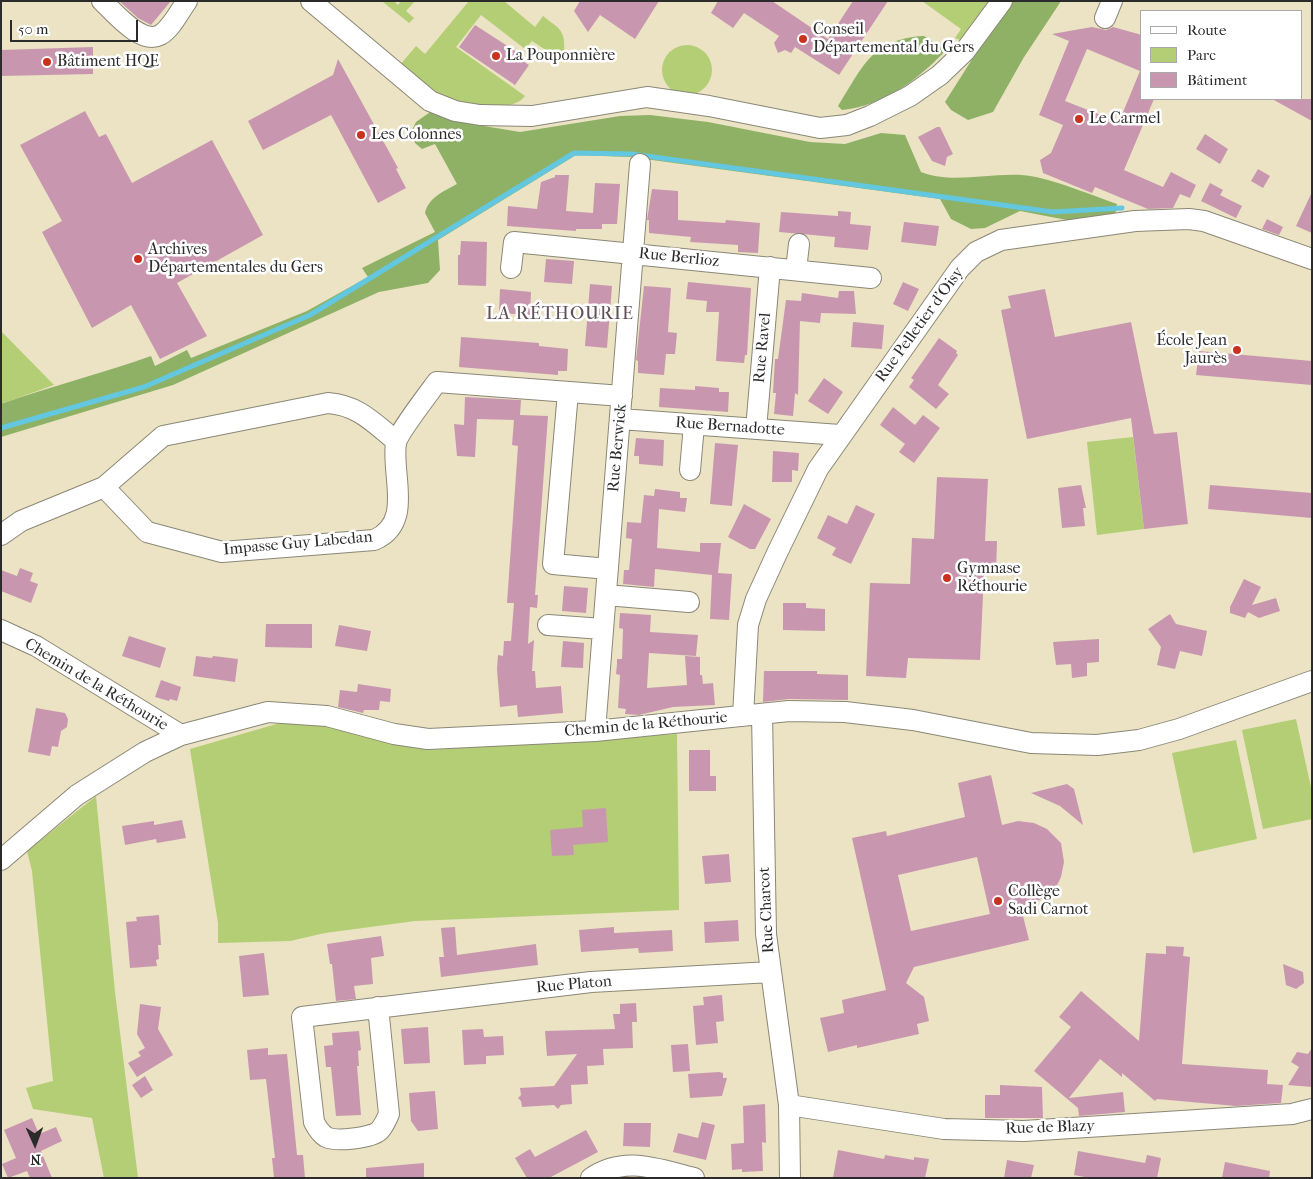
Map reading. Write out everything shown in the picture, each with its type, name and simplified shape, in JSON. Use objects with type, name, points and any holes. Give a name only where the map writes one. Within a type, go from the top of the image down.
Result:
[{"type":"street","points":[[102,1],[141,36],[151,38],[160,35],[168,29],[187,1]]},
{"type":"street","points":[[311,1],[430,101],[455,110],[480,115],[532,116],[647,97],[709,106],[820,128],[847,125],[910,96],[940,74],[965,51],[1002,1]]},
{"type":"street","name":"Rue Berwick","points":[[596,731],[640,164]]},
{"type":"street","name":"Rue Pelletier d'Oisy","points":[[753,715],[748,626],[756,599],[818,470],[840,435],[960,268],[976,252],[1001,240],[1108,223],[1189,218],[1204,221],[1312,259]]},
{"type":"street","name":"Rue Berlioz","points":[[511,268],[514,242],[871,278]]},
{"type":"street","points":[[796,270],[799,244]]},
{"type":"street","name":"Rue Ravel","points":[[756,429],[770,267]]},
{"type":"street","points":[[1,534],[21,521],[104,487],[163,436],[328,403],[345,404],[364,415],[396,441],[437,382],[622,396]]},
{"type":"street","points":[[568,392],[553,564],[608,569]]},
{"type":"street","name":"Rue Bernadotte","points":[[620,419],[840,435]]},
{"type":"street","points":[[690,470],[694,425]]},
{"type":"street","name":"Impasse Guy Labedan","points":[[104,487],[147,532],[222,552],[374,540],[385,536],[394,524],[399,504],[396,441]]},
{"type":"street","points":[[606,595],[689,602]]},
{"type":"street","points":[[548,625],[604,629]]},
{"type":"street","name":"Chemin de la Réthourie","points":[[1,630],[36,646],[181,735],[268,712],[327,716],[394,734],[428,739],[596,731],[789,711],[846,712],[913,720],[1031,743],[1097,745],[1139,740],[1185,727],[1312,681]]},
{"type":"street","name":"Rue Charcot","points":[[753,715],[766,934],[789,1106],[790,1178]]},
{"type":"street","points":[[1,860],[77,795],[145,752],[181,735]]},
{"type":"street","name":"Rue Platon","points":[[378,1008],[389,1114],[385,1124],[379,1131],[370,1136],[333,1139],[325,1136],[318,1130],[314,1122],[302,1017],[591,982],[771,972]]},
{"type":"street","name":"Rue de Blazy","points":[[789,1106],[944,1129],[1024,1131],[1292,1114],[1312,1110]]},
{"type":"street","points":[[591,1178],[614,1166],[640,1165],[694,1178]]},
{"type":"green space","points":[[394,1],[398,5],[401,1],[415,1],[406,11],[414,18],[409,23],[383,2]]},
{"type":"green space","points":[[469,1],[504,1],[535,27],[543,16],[560,29],[562,33],[564,52],[558,58],[532,41],[525,49],[481,15],[456,47],[525,96],[517,102],[506,106],[493,107],[450,100],[429,91],[400,65],[416,46],[425,54]]},
{"type":"green space","points":[[922,1],[1061,1],[1024,57],[955,38],[961,29]]},
{"type":"green space","points":[[1009,1],[1061,1],[1024,57],[993,112],[968,120],[951,110],[945,102]]},
{"type":"green space","points":[[924,36],[946,50],[912,81],[872,103],[842,110],[838,106],[862,68],[880,49],[906,38]]},
{"type":"green space","points":[[682,45],[692,45],[705,52],[712,65],[712,75],[705,88],[692,95],[682,95],[673,91],[666,84],[662,75],[662,65],[666,56],[673,49]]},
{"type":"green space","points":[[433,110],[454,121],[520,132],[620,116],[650,115],[708,122],[810,142],[845,144],[881,133],[905,135],[921,172],[949,178],[1007,175],[1036,177],[1117,204],[1115,216],[1072,221],[1020,211],[985,228],[971,229],[951,219],[940,199],[630,157],[576,155],[438,240],[440,270],[428,283],[379,292],[173,385],[1,437],[1,404],[151,356],[155,366],[187,350],[191,358],[307,311],[368,277],[362,268],[435,232],[425,213],[429,203],[457,184],[435,144],[422,149],[415,143],[412,130],[416,122]]},
{"type":"green space","points":[[1,331],[54,385],[1,404]]},
{"type":"green space","points":[[1133,437],[1144,529],[1097,535],[1087,442]]},
{"type":"green space","points":[[1296,719],[1312,792],[1312,819],[1263,829],[1242,730]]},
{"type":"green space","points":[[280,723],[324,724],[382,741],[428,750],[677,734],[679,910],[415,921],[325,933],[290,941],[218,943],[218,923],[190,749]]},
{"type":"green space","points":[[1236,740],[1257,839],[1193,853],[1172,753]]},
{"type":"green space","points":[[96,796],[115,992],[138,1178],[104,1178],[92,1118],[33,1109],[26,1088],[53,1081],[32,871],[27,851]]},
{"type":"building","points":[[119,1],[171,1],[151,25],[138,18]]},
{"type":"building","points":[[580,1],[659,1],[635,39],[600,15],[588,32],[574,11]]},
{"type":"building","name":"Conseil Départemental du Gers","points":[[718,1],[772,1],[828,39],[853,1],[888,1],[839,75],[795,47],[791,53],[785,50],[778,53],[774,43],[779,36],[744,13],[733,28],[711,13]]},
{"type":"building","name":"La Pouponnière","points":[[475,25],[520,54],[518,58],[529,65],[515,85],[459,47]]},
{"type":"building","name":"Le Carmel","points":[[1092,27],[1106,30],[1113,27],[1140,34],[1140,71],[1140,100],[1154,100],[1124,170],[1163,187],[1171,172],[1196,185],[1190,198],[1180,194],[1173,208],[1148,209],[1095,187],[1092,193],[1043,173],[1040,160],[1051,153],[1063,125],[1039,115],[1069,41],[1052,34]],"holes":[[[1087,49],[1140,71],[1119,122],[1065,101]]]},
{"type":"building","name":"Bâtiment HQE","points":[[93,47],[93,74],[1,76],[1,50]]},
{"type":"building","name":"Les Colonnes","points":[[338,59],[398,168],[396,169],[406,188],[378,203],[331,115],[263,150],[248,121],[333,75]]},
{"type":"building","points":[[1312,99],[1312,121],[1274,100]]},
{"type":"building","name":"Archives Départementales du Gers","points":[[85,111],[99,137],[106,134],[132,183],[212,140],[263,235],[177,283],[207,336],[160,359],[131,305],[92,328],[42,232],[62,221],[20,145]]},
{"type":"building","points":[[940,127],[953,154],[947,157],[945,166],[932,161],[918,137]]},
{"type":"building","points":[[1205,134],[1228,149],[1220,164],[1196,149]]},
{"type":"building","points":[[1258,169],[1270,176],[1263,188],[1251,181]]},
{"type":"building","points":[[555,175],[569,175],[566,211],[593,213],[595,183],[620,184],[617,224],[602,224],[602,229],[576,229],[576,231],[507,226],[508,206],[537,209],[541,182],[555,177]]},
{"type":"building","points":[[1210,183],[1223,190],[1220,195],[1242,206],[1236,218],[1201,201]]},
{"type":"building","points":[[652,189],[678,191],[678,220],[725,223],[726,220],[760,223],[758,253],[738,252],[738,245],[690,242],[691,237],[649,233],[649,220],[647,220]]},
{"type":"building","points":[[1312,192],[1312,233],[1296,226]]},
{"type":"building","points":[[838,211],[851,212],[850,224],[871,226],[868,250],[834,247],[835,237],[779,232],[781,212],[838,216]]},
{"type":"building","points":[[1267,219],[1283,227],[1279,235],[1262,229]]},
{"type":"building","points":[[904,222],[939,226],[936,246],[901,242]]},
{"type":"building","points":[[461,241],[487,242],[486,286],[458,285],[458,255],[460,255]]},
{"type":"building","points":[[546,259],[574,261],[572,284],[544,282]]},
{"type":"building","points":[[688,282],[751,288],[747,355],[745,355],[744,363],[716,361],[719,312],[706,312],[707,301],[686,299]]},
{"type":"building","points":[[903,282],[919,289],[908,311],[893,304]]},
{"type":"building","points":[[590,284],[612,286],[607,348],[585,346]]},
{"type":"building","points":[[644,286],[671,288],[668,332],[677,333],[675,354],[666,354],[664,375],[638,373],[638,361],[636,360]]},
{"type":"building","points":[[500,289],[531,292],[530,315],[499,313]]},
{"type":"building","points":[[1045,289],[1055,337],[1131,322],[1154,434],[1177,432],[1188,524],[1144,529],[1131,418],[1027,439],[1001,310],[1011,308],[1008,296]]},
{"type":"building","points":[[839,291],[854,291],[856,314],[821,313],[820,323],[800,321],[798,395],[795,393],[793,416],[774,414],[776,393],[773,393],[775,359],[778,359],[786,300],[801,301],[802,293],[838,298]]},
{"type":"building","points":[[853,322],[884,325],[882,349],[851,347]]},
{"type":"building","points":[[461,337],[539,343],[539,346],[568,349],[567,371],[558,371],[558,375],[459,367]]},
{"type":"building","points":[[939,338],[957,351],[958,355],[938,385],[949,394],[936,409],[909,387],[914,380],[911,378]]},
{"type":"building","points":[[1199,351],[1312,361],[1312,385],[1196,375]]},
{"type":"building","points":[[824,378],[843,392],[828,414],[808,401]]},
{"type":"building","points":[[695,386],[719,388],[719,392],[729,392],[728,412],[659,407],[660,388],[695,390]]},
{"type":"building","points":[[465,397],[521,400],[520,415],[548,416],[535,595],[538,595],[537,608],[530,607],[528,644],[534,640],[532,671],[535,671],[536,688],[561,686],[563,713],[518,717],[517,705],[500,707],[497,669],[498,655],[503,656],[504,641],[511,641],[514,603],[507,603],[518,446],[512,445],[514,420],[477,419],[475,457],[457,456],[454,424],[464,425]]},
{"type":"building","points":[[893,407],[915,425],[923,415],[940,428],[914,463],[899,452],[905,444],[880,425]]},
{"type":"building","points":[[636,438],[664,440],[663,466],[639,464],[639,456],[634,456]]},
{"type":"building","points":[[715,443],[738,445],[732,506],[710,504]]},
{"type":"building","points":[[773,451],[799,453],[798,471],[792,470],[792,482],[772,482]]},
{"type":"building","name":"Gymnase Réthourie","points":[[937,477],[988,479],[985,541],[997,541],[996,573],[984,573],[980,660],[908,658],[906,678],[866,676],[870,583],[910,584],[912,538],[934,539]]},
{"type":"building","points":[[1081,485],[1086,508],[1083,508],[1085,526],[1062,528],[1058,488]]},
{"type":"building","points":[[1210,485],[1312,493],[1312,518],[1208,509]]},
{"type":"building","points":[[655,489],[680,492],[680,498],[687,498],[685,512],[659,509],[657,548],[700,552],[700,543],[721,543],[718,573],[732,574],[729,620],[710,619],[712,575],[655,569],[654,587],[623,584],[624,570],[629,570],[632,539],[626,538],[627,522],[641,523],[644,495],[654,496]]},
{"type":"building","points":[[744,504],[771,519],[755,549],[750,549],[728,537]]},
{"type":"building","points":[[856,505],[875,514],[851,564],[832,555],[836,548],[817,538],[828,515],[847,524]]},
{"type":"building","points":[[20,568],[33,573],[30,581],[38,584],[31,603],[1,591],[1,570],[17,576]]},
{"type":"building","points":[[1244,579],[1261,587],[1252,605],[1276,598],[1280,611],[1259,618],[1248,612],[1245,618],[1230,613],[1230,607]]},
{"type":"building","points":[[564,586],[588,588],[586,613],[562,611]]},
{"type":"building","points":[[783,603],[806,603],[806,608],[825,609],[825,631],[783,630]]},
{"type":"building","points":[[620,613],[651,615],[650,632],[698,635],[696,656],[649,653],[647,688],[687,685],[685,656],[700,657],[700,675],[702,675],[703,684],[713,683],[715,705],[673,707],[639,715],[625,714],[626,709],[618,708],[620,675],[616,674],[617,659],[622,659],[623,629],[619,628]]},
{"type":"building","points":[[1170,614],[1176,624],[1207,631],[1202,656],[1180,651],[1175,669],[1157,665],[1161,647],[1148,629]]},
{"type":"building","points":[[266,624],[312,624],[312,648],[265,647]]},
{"type":"building","points":[[339,625],[371,631],[367,651],[335,646]]},
{"type":"building","points":[[129,636],[166,648],[160,668],[122,656]]},
{"type":"building","points":[[1099,639],[1099,662],[1087,663],[1087,676],[1072,678],[1071,664],[1056,665],[1053,642]]},
{"type":"building","points":[[563,641],[584,643],[583,668],[561,667]]},
{"type":"building","points":[[196,656],[238,659],[235,682],[193,676]]},
{"type":"building","points":[[764,671],[817,671],[817,674],[848,675],[848,700],[789,699],[763,702]]},
{"type":"building","points":[[161,680],[181,687],[177,701],[155,697]]},
{"type":"building","points":[[358,684],[391,689],[390,702],[380,701],[379,710],[364,710],[363,713],[338,707],[340,690],[357,692]]},
{"type":"building","points":[[36,708],[65,713],[68,719],[67,727],[61,731],[58,747],[52,746],[50,756],[28,752]]},
{"type":"building","points":[[689,750],[710,750],[710,776],[716,776],[716,791],[689,791]]},
{"type":"building","points":[[991,775],[1002,825],[1018,821],[1034,823],[1047,829],[1061,843],[1064,862],[1061,877],[1055,889],[1044,898],[1032,903],[1023,916],[1029,940],[914,967],[906,983],[924,997],[929,1021],[917,1024],[919,1034],[857,1048],[857,1045],[828,1052],[820,1018],[844,1013],[842,1000],[886,990],[852,838],[886,831],[887,836],[965,817],[958,783]],"holes":[[[977,857],[990,914],[911,931],[898,875]]]},
{"type":"building","points":[[1067,784],[1074,789],[1083,825],[1060,806],[1031,793]]},
{"type":"building","points":[[606,808],[608,842],[573,845],[574,855],[552,856],[550,830],[583,827],[582,810]]},
{"type":"building","points":[[182,820],[186,838],[157,843],[156,839],[125,845],[122,826],[154,821],[154,825]]},
{"type":"building","points":[[729,854],[731,882],[705,884],[702,856]]},
{"type":"building","points":[[159,915],[161,945],[158,945],[159,959],[156,960],[157,966],[130,968],[126,922],[137,921],[136,917]]},
{"type":"building","points":[[738,920],[739,941],[705,943],[704,922]]},
{"type":"building","points":[[455,927],[457,955],[536,944],[538,965],[441,977],[439,957],[444,957],[441,928]]},
{"type":"building","points":[[614,927],[614,933],[672,930],[673,951],[639,953],[638,948],[581,952],[579,930]]},
{"type":"building","points":[[381,936],[384,956],[371,958],[373,984],[354,986],[356,999],[336,1001],[332,964],[330,964],[327,944]]},
{"type":"building","points":[[1166,946],[1184,947],[1183,956],[1190,957],[1182,1064],[1268,1070],[1267,1084],[1283,1085],[1281,1103],[1236,1106],[1157,1099],[1155,1101],[1122,1073],[1122,1077],[1100,1059],[1069,1098],[1123,1092],[1125,1112],[1079,1116],[1078,1108],[1034,1071],[1071,1027],[1059,1017],[1081,991],[1139,1041],[1146,953],[1166,954]]},
{"type":"building","points":[[264,953],[269,995],[243,997],[239,956]]},
{"type":"building","points":[[1283,964],[1303,972],[1304,983],[1296,989],[1286,985]]},
{"type":"building","points":[[722,995],[724,1021],[716,1022],[718,1043],[696,1045],[693,1006],[704,1005],[703,997]]},
{"type":"building","points":[[636,1003],[637,1022],[632,1022],[633,1048],[603,1049],[604,1065],[587,1066],[588,1084],[571,1085],[572,1104],[561,1105],[558,1109],[554,1105],[522,1107],[521,1101],[518,1098],[521,1095],[520,1088],[554,1086],[577,1054],[547,1056],[545,1031],[615,1029],[613,1014],[620,1014],[620,1004]]},
{"type":"building","points":[[140,1004],[161,1007],[158,1029],[173,1055],[137,1077],[128,1063],[141,1056],[138,1052],[145,1048],[137,1034]]},
{"type":"building","points":[[428,1027],[430,1063],[404,1064],[401,1029]]},
{"type":"building","points":[[483,1029],[484,1037],[503,1036],[504,1055],[486,1056],[486,1064],[464,1065],[462,1030]]},
{"type":"building","points":[[359,1031],[361,1050],[358,1051],[359,1066],[357,1066],[361,1115],[336,1116],[331,1067],[326,1067],[324,1046],[333,1045],[332,1033]]},
{"type":"building","points":[[688,1044],[690,1071],[673,1072],[671,1045]]},
{"type":"building","points":[[268,1048],[268,1055],[287,1054],[297,1155],[303,1155],[305,1178],[274,1178],[272,1158],[275,1158],[266,1079],[250,1080],[247,1050]]},
{"type":"building","points":[[1312,1048],[1312,1087],[1288,1085],[1299,1067],[1291,1062],[1297,1052],[1308,1054]]},
{"type":"building","points":[[723,1073],[723,1078],[727,1078],[722,1096],[690,1098],[688,1074]]},
{"type":"building","points":[[145,1076],[153,1090],[141,1098],[132,1085]]},
{"type":"building","points":[[1000,1085],[1042,1087],[1043,1118],[985,1118],[985,1095],[1000,1095]]},
{"type":"building","points":[[435,1091],[438,1129],[418,1131],[411,1121],[409,1093]]},
{"type":"building","points":[[765,1104],[766,1143],[762,1142],[763,1171],[742,1172],[742,1169],[732,1170],[731,1144],[744,1143],[743,1106]]},
{"type":"building","points":[[32,1118],[39,1134],[56,1127],[62,1141],[41,1151],[52,1178],[30,1178],[27,1171],[8,1178],[2,1164],[16,1158],[4,1130]]},
{"type":"building","points":[[702,1122],[715,1125],[706,1160],[673,1152],[678,1133],[698,1138]]},
{"type":"building","points":[[624,1123],[651,1123],[650,1147],[623,1146]]},
{"type":"building","points":[[586,1130],[598,1152],[549,1178],[527,1178],[515,1158],[530,1149],[535,1157]]},
{"type":"building","points":[[838,1150],[884,1159],[885,1155],[914,1160],[914,1157],[929,1159],[925,1178],[833,1178]]},
{"type":"building","points":[[1078,1151],[1145,1163],[1147,1155],[1161,1158],[1157,1178],[1090,1178],[1074,1175]]},
{"type":"building","points":[[1007,1160],[1034,1165],[1031,1178],[1004,1178]]},
{"type":"building","points":[[1225,1162],[1270,1171],[1269,1178],[1222,1178]]},
{"type":"building","points":[[424,1163],[424,1178],[366,1178],[366,1168]]},
{"type":"waterway","points":[[1,428],[144,387],[310,315],[574,153],[632,154],[1053,212],[1122,208]]},
{"type":"place","name":"Conseil Départemental du Gers","points":[[803,39]]},
{"type":"place","name":"La Pouponnière","points":[[496,56]]},
{"type":"place","name":"Bâtiment HQE","points":[[47,62]]},
{"type":"place","name":"Le Carmel","points":[[1079,119]]},
{"type":"place","name":"Les Colonnes","points":[[361,135]]},
{"type":"place","name":"Archives Départementales du Gers","points":[[138,259]]},
{"type":"place","name":"École Jean Jaurès","points":[[1237,350]]},
{"type":"place","name":"Gymnase Réthourie","points":[[947,578]]},
{"type":"place","name":"Collège Sadi Carnot","points":[[998,901]]},
{"type":"district","name":"LA RÉTHOURIE","points":[[560,315]]}]
